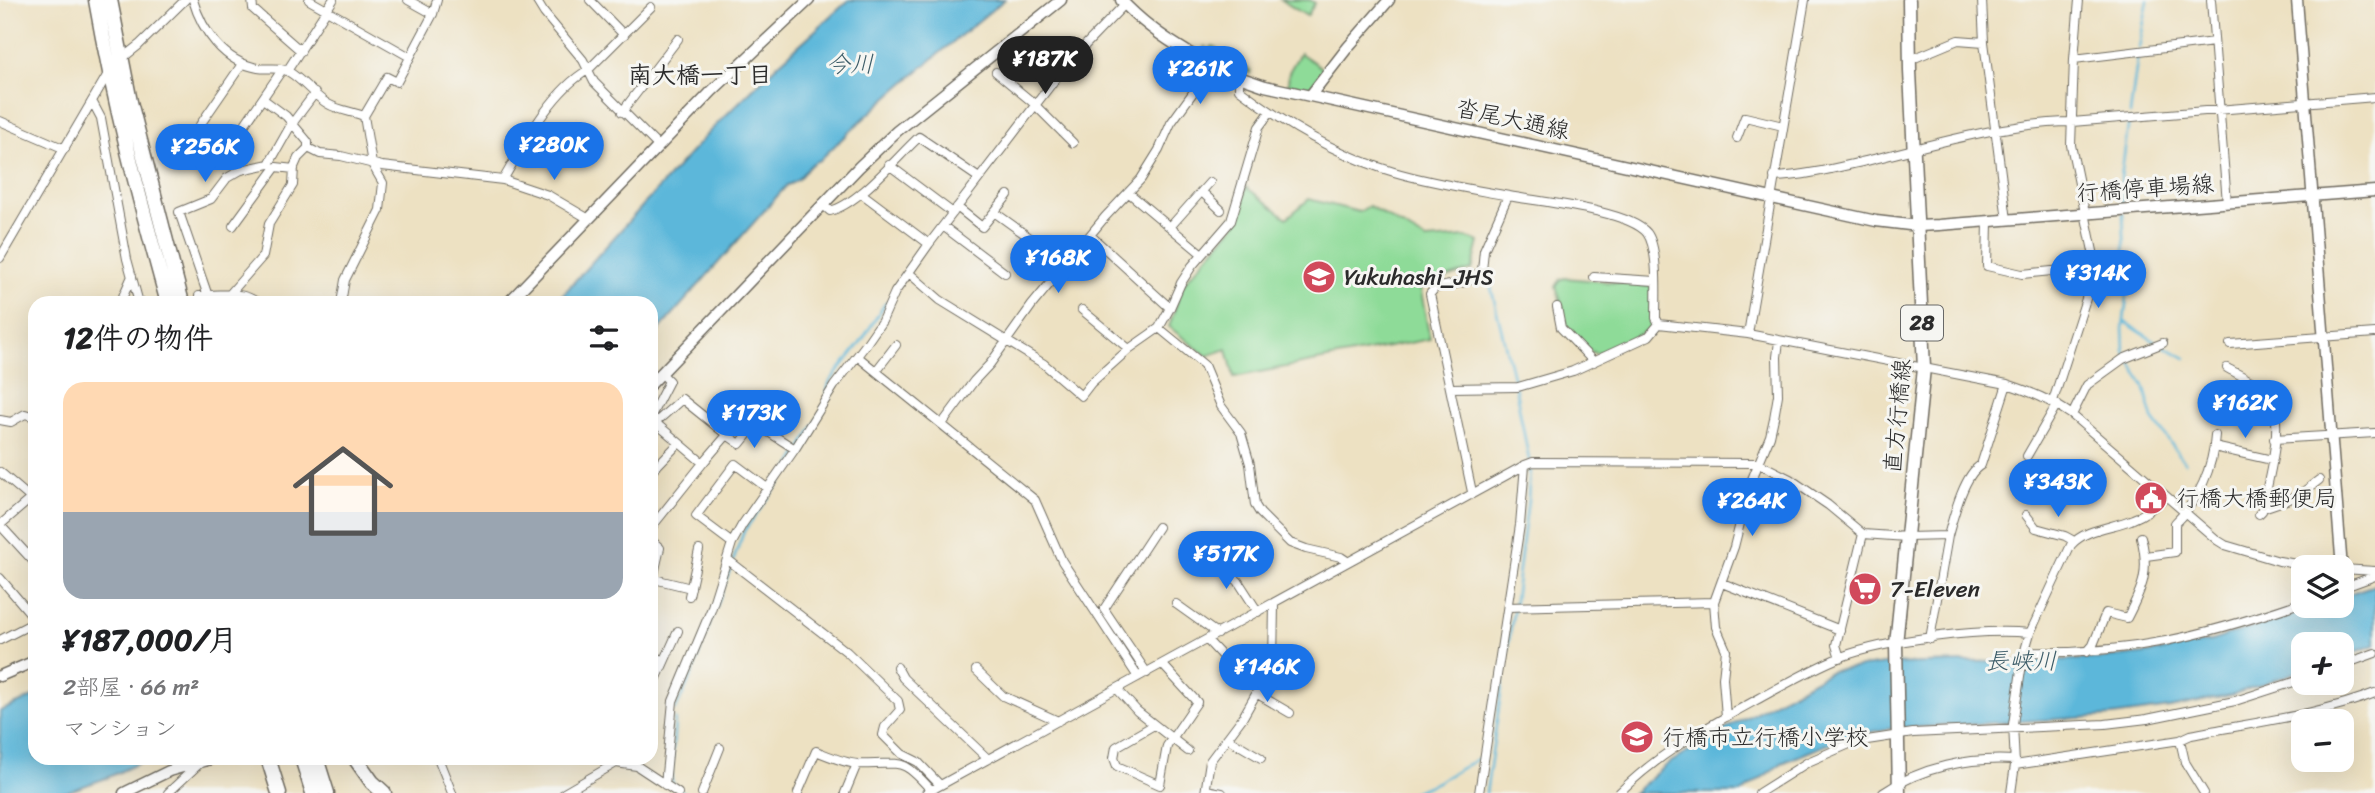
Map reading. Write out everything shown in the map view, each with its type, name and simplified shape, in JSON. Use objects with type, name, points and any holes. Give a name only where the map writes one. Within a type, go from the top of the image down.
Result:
[{"type":"highway","points":[[96,0],[108,72],[129,161],[166,296]]},
{"type":"highway","points":[[110,0],[153,197],[180,296]]},
{"type":"highway","points":[[270,765],[279,793]]},
{"type":"highway","points":[[304,765],[313,793]]},
{"type":"highway","points":[[318,765],[327,793]]},
{"type":"highway","points":[[360,765],[384,793]]},
{"type":"main road","name":"直方行橋線","points":[[1899,788],[1896,649],[1924,368],[1909,0]]},
{"type":"street","points":[[0,258],[108,72],[185,0]]},
{"type":"street","points":[[193,0],[198,15],[218,45],[230,57],[242,64],[261,69],[275,67],[285,71],[328,104],[364,116]]},
{"type":"street","points":[[252,0],[253,9],[301,51]]},
{"type":"street","points":[[309,0],[410,57]]},
{"type":"street","points":[[242,64],[200,125],[212,136],[232,143],[301,51],[333,0]]},
{"type":"street","points":[[408,0],[433,14]]},
{"type":"street","points":[[342,296],[345,280],[380,210],[383,183],[372,164],[364,116],[387,77],[397,82],[438,0]]},
{"type":"street","points":[[536,0],[571,44],[594,82],[659,147]]},
{"type":"street","points":[[590,0],[624,35]]},
{"type":"street","points":[[515,296],[750,54],[808,0]]},
{"type":"street","points":[[658,376],[822,204],[897,131],[1061,0]]},
{"type":"street","points":[[1310,96],[1389,0]]},
{"type":"street","points":[[1748,334],[1805,0]]},
{"type":"street","points":[[1982,0],[1984,41],[2007,220]]},
{"type":"street","points":[[2027,456],[2055,402],[2093,277],[2094,250],[2071,145],[2079,0]]},
{"type":"street","points":[[2211,0],[2227,203]]},
{"type":"street","points":[[2297,0],[2341,555]]},
{"type":"street","points":[[665,785],[673,701],[711,610],[732,543],[834,386],[882,321],[895,292],[929,244],[1034,106],[1123,2]]},
{"type":"street","name":"沓尾大通線","points":[[1123,2],[1159,32],[1213,65],[1239,78],[1265,86],[1876,221],[1918,226]]},
{"type":"street","points":[[503,180],[558,95],[576,77],[588,70],[652,7]]},
{"type":"street","points":[[622,112],[678,39]]},
{"type":"street","points":[[1910,60],[1958,40],[1984,41]]},
{"type":"street","points":[[2074,59],[2214,42]]},
{"type":"street","points":[[942,424],[1007,342],[1032,305],[1149,169],[1171,123],[1213,65]]},
{"type":"street","points":[[996,72],[1031,101],[1073,143]]},
{"type":"street","points":[[1239,78],[1239,89],[1270,112],[1316,140],[1375,166],[1422,180],[1593,211],[1639,226],[1652,242],[1656,318],[1659,324]]},
{"type":"street","points":[[233,226],[273,165],[291,125],[315,93]]},
{"type":"street","points":[[1774,177],[1840,167],[1996,129],[2041,122],[2072,122],[2375,97]]},
{"type":"street","points":[[229,295],[263,256],[269,225],[293,185],[298,158],[308,148],[308,142],[286,116],[263,99]]},
{"type":"street","points":[[92,101],[101,118],[136,296]]},
{"type":"street","points":[[909,273],[940,300],[1044,364],[1081,396],[1091,383],[1129,349],[1159,328],[1181,282],[1231,221],[1259,127],[1270,112]]},
{"type":"street","points":[[1737,138],[1745,117],[1783,126]]},
{"type":"street","points":[[0,121],[65,149]]},
{"type":"street","points":[[822,204],[830,211],[834,210],[862,193],[919,137],[979,178]]},
{"type":"street","points":[[308,148],[372,164],[503,180],[548,195],[589,219]]},
{"type":"street","points":[[238,296],[203,296],[179,212],[211,199],[227,178],[241,170],[273,165],[294,169]]},
{"type":"street","points":[[889,165],[982,227],[1008,195]]},
{"type":"street","points":[[1170,227],[1210,183]]},
{"type":"street","name":"行橋停車場線","points":[[1918,226],[2375,191]]},
{"type":"street","points":[[1129,192],[1202,254]]},
{"type":"street","points":[[1202,192],[1222,210]]},
{"type":"street","points":[[862,193],[929,244]]},
{"type":"street","points":[[1472,492],[1430,294],[1435,288],[1465,282],[1482,271],[1484,250],[1508,196]]},
{"type":"street","points":[[994,212],[1033,240]]},
{"type":"street","points":[[1988,222],[1987,266],[2022,274],[2052,271],[2093,277]]},
{"type":"street","points":[[943,226],[1005,273]]},
{"type":"street","points":[[1090,235],[1170,308]]},
{"type":"street","points":[[123,296],[132,276]]},
{"type":"street","points":[[1594,277],[1655,281]]},
{"type":"street","points":[[1557,307],[1561,328],[1594,362]]},
{"type":"street","points":[[1082,310],[1129,349]]},
{"type":"street","points":[[1450,388],[1518,387],[1573,371],[1648,336],[1659,324]]},
{"type":"street","points":[[1659,324],[1748,334],[2007,384],[2055,402],[2225,545],[2291,563]]},
{"type":"street","points":[[1159,328],[1204,365],[1221,406],[1241,433],[1252,477],[1255,505],[1260,513],[1290,543],[1348,561]]},
{"type":"street","points":[[2230,344],[2375,333]]},
{"type":"street","points":[[1726,717],[1723,678],[1726,650],[1716,626],[1714,602],[1734,547],[1750,484],[1774,418],[1778,395],[1779,341]]},
{"type":"street","points":[[2072,415],[2087,385],[2123,359],[2163,343]]},
{"type":"street","points":[[876,371],[896,345]]},
{"type":"street","points":[[857,356],[1035,500],[1062,561],[1142,675]]},
{"type":"street","points":[[2227,368],[2263,390],[2271,400],[2275,413],[2272,460],[2261,511],[2298,496],[2319,480]]},
{"type":"street","points":[[658,406],[669,381],[661,373]]},
{"type":"street","points":[[1930,639],[1948,536],[1966,485],[1976,467],[1981,465],[2007,384]]},
{"type":"street","points":[[658,415],[682,399],[740,444],[756,424],[795,449]]},
{"type":"street","points":[[0,420],[10,422],[28,415]]},
{"type":"street","points":[[658,424],[703,463]]},
{"type":"street","points":[[2274,439],[2375,433]]},
{"type":"street","points":[[658,519],[727,435]]},
{"type":"street","points":[[2146,556],[2175,552],[2175,523],[2186,513],[2211,465],[2215,435]]},
{"type":"street","points":[[658,465],[679,443]]},
{"type":"street","points":[[2214,447],[2272,460]]},
{"type":"street","points":[[798,793],[816,751],[857,764],[899,763],[913,769],[928,791],[1274,604],[1472,492],[1533,462],[1759,463],[1790,479],[1828,505],[1863,534],[1948,536]]},
{"type":"street","points":[[732,543],[696,516],[735,464],[767,488]]},
{"type":"street","points":[[1479,793],[1520,525],[1525,465]]},
{"type":"street","points":[[0,472],[28,493]]},
{"type":"street","points":[[2011,793],[2015,762],[2013,726],[2024,654],[2030,633],[2074,541],[2082,535],[2133,520],[2151,510],[2166,496]]},
{"type":"street","points":[[28,503],[0,525],[28,555]]},
{"type":"street","points":[[2026,515],[2036,528],[2066,536],[2074,541]]},
{"type":"street","points":[[1142,675],[1104,609],[1158,527]]},
{"type":"street","points":[[1840,657],[1836,645],[1863,534]]},
{"type":"street","points":[[2087,653],[2106,613],[2127,618],[2144,578],[2146,556],[2141,537]]},
{"type":"street","points":[[658,584],[690,592],[699,550]]},
{"type":"street","points":[[1206,558],[1238,581],[1258,612]]},
{"type":"street","points":[[727,559],[847,652],[898,701],[900,709],[885,727],[883,735],[902,754],[918,762],[940,785]]},
{"type":"street","points":[[2354,571],[2375,574]]},
{"type":"street","points":[[2354,583],[2375,574]]},
{"type":"street","points":[[0,578],[28,612]]},
{"type":"street","points":[[1722,583],[1840,630]]},
{"type":"street","points":[[1508,607],[1714,602]]},
{"type":"street","points":[[1176,604],[1219,634]]},
{"type":"street","points":[[1222,793],[1205,791],[1210,761],[1273,664],[1274,604]]},
{"type":"street","points":[[2024,654],[2087,653],[2152,645],[2193,636],[2291,606]]},
{"type":"street","points":[[1,638],[28,624]]},
{"type":"street","points":[[658,675],[678,631]]},
{"type":"street","points":[[1619,793],[1659,757],[1692,734],[1840,657],[1896,649],[1930,639],[1989,632],[2030,633]]},
{"type":"street","points":[[1207,640],[1239,674]]},
{"type":"street","points":[[2354,661],[2375,653]]},
{"type":"street","points":[[658,658],[664,661]]},
{"type":"street","points":[[0,676],[28,664]]},
{"type":"street","points":[[1154,725],[1116,747],[1114,758],[1117,766],[1160,785],[1167,746],[1197,702],[1162,664]]},
{"type":"street","points":[[897,667],[902,678],[988,758]]},
{"type":"street","points":[[976,670],[1003,696],[1058,721]]},
{"type":"street","points":[[1759,793],[1832,750],[1899,732],[2105,724],[2166,716],[2235,701],[2291,683]]},
{"type":"street","points":[[1116,689],[1137,711],[1188,751]]},
{"type":"street","points":[[1256,693],[1290,713]]},
{"type":"street","points":[[1883,793],[1899,788],[1917,773],[1976,760],[2015,762],[2180,740],[2190,735],[2321,710],[2375,693]]},
{"type":"street","points":[[1227,738],[1261,758]]},
{"type":"street","points":[[2180,740],[2185,762],[2204,793]]},
{"type":"street","points":[[702,793],[720,748]]},
{"type":"street","points":[[845,793],[857,764]]},
{"type":"street","points":[[124,793],[169,771],[192,765]]},
{"type":"street","points":[[169,793],[198,765]]},
{"type":"street","points":[[441,765],[452,793]]},
{"type":"street","points":[[564,793],[613,765]]},
{"type":"street","points":[[630,765],[637,766],[678,793]]},
{"type":"street","points":[[169,771],[169,793]]},
{"type":"green space","points":[[1281,0],[1310,0],[1315,3],[1307,16]]},
{"type":"green space","points":[[1205,46],[1209,50],[1213,46],[1251,71],[1250,73],[1203,50]]},
{"type":"green space","points":[[1300,53],[1324,69],[1311,88],[1288,84],[1289,72]]},
{"type":"green space","name":"Yukuhashi_JHS","points":[[1246,187],[1287,218],[1309,199],[1359,212],[1369,206],[1426,240],[1465,237],[1479,242],[1472,270],[1420,286],[1430,339],[1234,377],[1227,349],[1207,356],[1169,327],[1183,284],[1235,225]]},
{"type":"green space","points":[[1561,279],[1651,286],[1651,329],[1602,353],[1591,351],[1580,343],[1563,323],[1563,308],[1556,287]]},
{"type":"water","name":"今川","points":[[849,0],[1004,0],[887,98],[797,180],[787,185],[658,331],[658,296],[561,296],[710,131],[778,64]]},
{"type":"water","name":"長峡川","points":[[2375,585],[2375,645],[2354,653],[2354,632],[2291,632],[2291,674],[2231,695],[2170,708],[2112,716],[1887,729],[1844,737],[1782,763],[1741,793],[1633,793],[1666,765],[1831,671],[1884,664],[2097,659],[2152,653],[2211,641],[2291,614],[2291,618],[2354,618],[2354,592]]},
{"type":"water","points":[[28,699],[28,765],[134,765],[64,793],[0,793],[0,711]]},
{"type":"waterway","points":[[2139,48],[2148,0]]},
{"type":"waterway","points":[[2130,114],[2138,54]]},
{"type":"waterway","points":[[2123,207],[2121,177],[2129,120]]},
{"type":"waterway","points":[[2123,214],[2127,297],[2123,328],[2124,351],[2144,386],[2153,419],[2185,463]]},
{"type":"waterway","points":[[1490,283],[1514,381],[1529,460]]},
{"type":"waterway","points":[[827,392],[829,383],[861,342],[886,302]]},
{"type":"waterway","points":[[2125,322],[2157,343]]},
{"type":"waterway","points":[[2163,346],[2186,358]]},
{"type":"waterway","points":[[716,608],[744,531],[790,468],[823,409]]},
{"type":"waterway","points":[[1486,793],[1515,600],[1530,467]]},
{"type":"waterway","points":[[676,709],[693,672],[713,614]]},
{"type":"waterway","points":[[675,719],[671,778],[674,786],[685,793]]},
{"type":"waterway","points":[[1411,793],[1437,782],[1481,757]]},
{"type":"place","name":"Yukuhashi_JHS","points":[[1319,277]]},
{"type":"place","name":"行橋大橋郵便局","points":[[2151,498]]},
{"type":"place","name":"7-Eleven","points":[[1865,589]]},
{"type":"place","name":"行橋市立行橋小学校","points":[[1637,737]]},
{"type":"district","name":"南大橋一丁目","points":[[700,75]]}]
